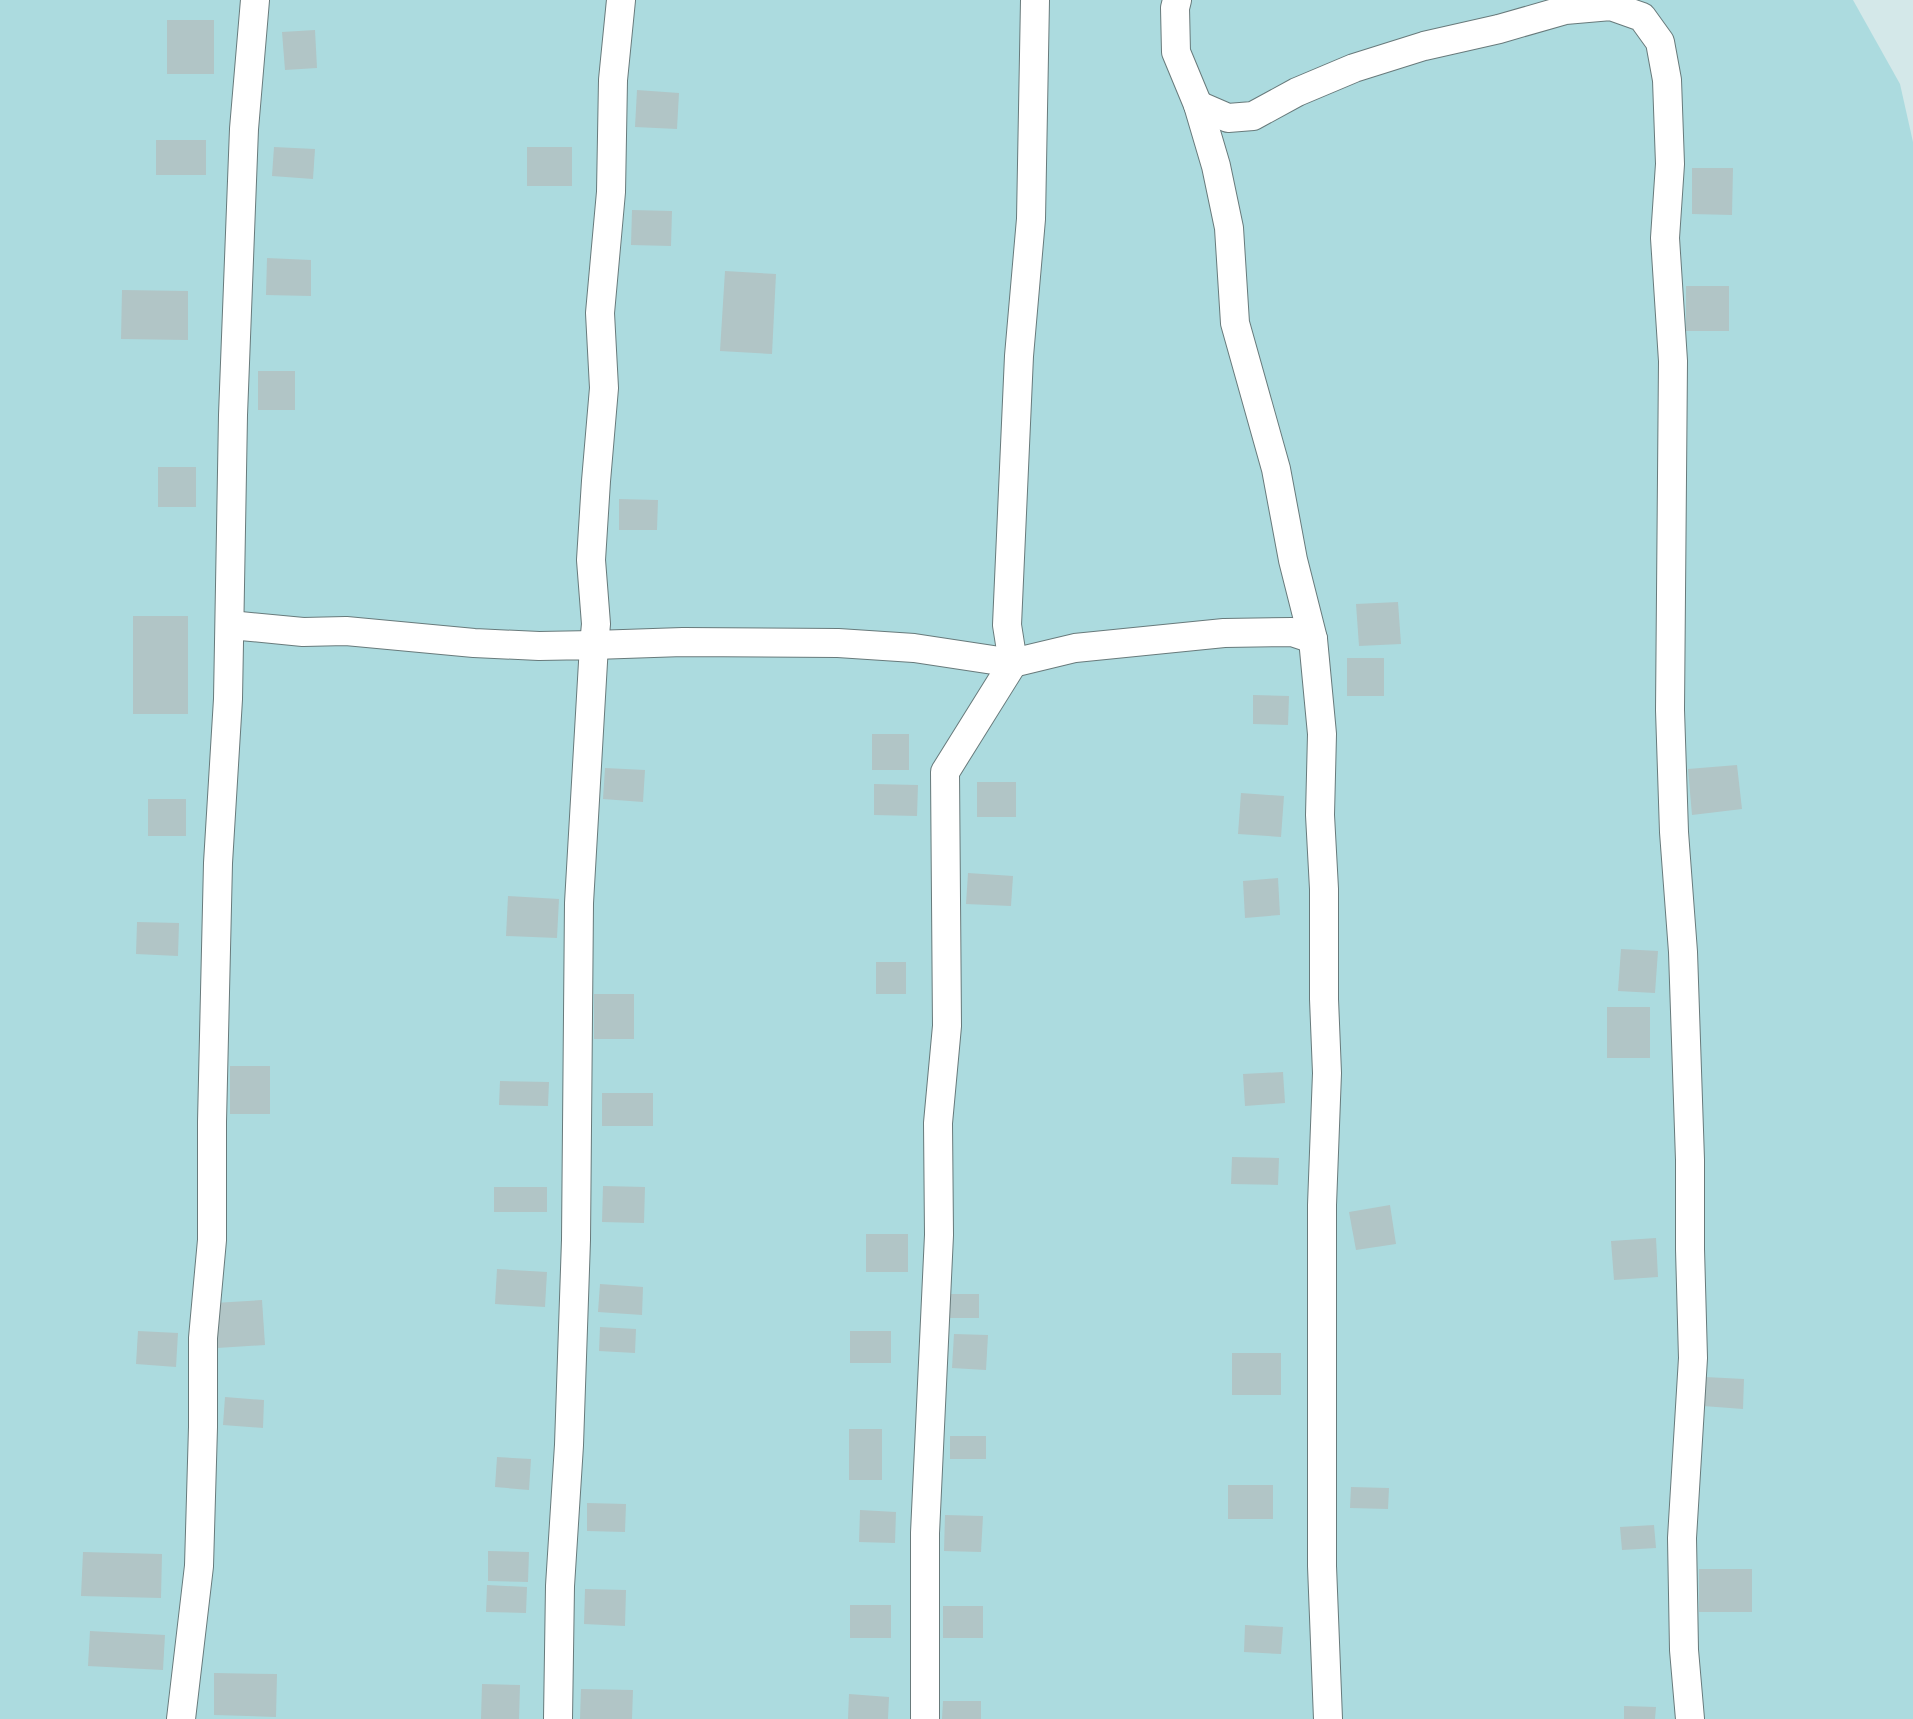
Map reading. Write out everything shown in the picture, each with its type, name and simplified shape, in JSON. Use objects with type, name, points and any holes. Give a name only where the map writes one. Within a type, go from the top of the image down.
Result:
[{"type":"street","points":[[181,1719],[199,1566],[202,1338],[212,1240],[212,1122],[218,863],[228,700],[232,415],[244,129],[255,0]]},
{"type":"street","points":[[558,1719],[560,1586],[569,1445],[576,1240],[580,903],[596,624],[591,560],[604,388],[600,313],[611,192],[613,80],[620,0]]},
{"type":"street","points":[[925,1719],[924,1533],[939,1235],[938,1123],[947,1026],[945,772],[1013,663],[1007,625],[1019,356],[1031,219],[1035,0]]},
{"type":"street","points":[[1177,0],[1175,8],[1176,52],[1198,105],[1216,166],[1229,228],[1235,323],[1276,469],[1293,560],[1313,640],[1322,734],[1320,815],[1324,888],[1324,999],[1327,1073],[1322,1206],[1322,1566],[1328,1719]]},
{"type":"street","points":[[1198,105],[1228,118],[1253,116],[1297,92],[1354,68],[1424,46],[1499,29],[1565,10],[1611,6],[1642,17],[1660,42],[1667,80],[1670,164],[1666,238],[1673,361],[1670,719],[1674,832],[1683,952],[1694,1358],[1682,1538],[1684,1650],[1690,1719]]},
{"type":"street","points":[[230,626],[303,632],[346,631],[483,644],[539,646],[683,642],[838,643],[914,648],[1013,663],[1075,648],[1224,633],[1292,632],[1313,640]]},
{"type":"shaded area","points":[[0,0],[1853,0],[1900,84],[1913,142],[1913,1719],[0,1719]]},
{"type":"building","points":[[167,20],[214,20],[214,74],[167,74]]},
{"type":"building","points":[[315,30],[317,68],[285,70],[282,32]]},
{"type":"building","points":[[637,90],[679,93],[677,129],[635,127]]},
{"type":"building","points":[[156,140],[206,140],[206,175],[156,175]]},
{"type":"building","points":[[274,147],[315,149],[313,179],[272,176]]},
{"type":"building","points":[[527,147],[572,147],[572,186],[527,186]]},
{"type":"building","points":[[1692,168],[1733,168],[1732,215],[1692,214]]},
{"type":"building","points":[[632,210],[672,211],[671,246],[631,245]]},
{"type":"building","points":[[267,258],[311,260],[311,296],[266,295]]},
{"type":"building","points":[[725,271],[776,274],[772,354],[720,351]]},
{"type":"building","points":[[1686,286],[1729,286],[1729,331],[1686,331]]},
{"type":"building","points":[[122,290],[188,291],[188,340],[121,339]]},
{"type":"building","points":[[258,371],[295,371],[295,410],[258,410]]},
{"type":"building","points":[[158,467],[196,467],[196,507],[158,507]]},
{"type":"building","points":[[619,499],[658,500],[657,530],[619,530]]},
{"type":"building","points":[[1398,602],[1401,644],[1359,646],[1356,604]]},
{"type":"building","points":[[133,616],[188,616],[188,714],[133,714]]},
{"type":"building","points":[[1347,658],[1384,658],[1384,696],[1347,696]]},
{"type":"building","points":[[1253,695],[1289,696],[1288,725],[1253,724]]},
{"type":"building","points":[[872,734],[909,734],[909,770],[872,770]]},
{"type":"building","points":[[1737,765],[1742,809],[1692,815],[1688,769]]},
{"type":"building","points":[[605,768],[645,770],[643,802],[603,799]]},
{"type":"building","points":[[977,782],[1016,782],[1016,817],[977,817]]},
{"type":"building","points":[[874,784],[918,785],[917,816],[874,815]]},
{"type":"building","points":[[1241,793],[1284,796],[1281,837],[1238,834]]},
{"type":"building","points":[[148,799],[186,799],[186,836],[148,836]]},
{"type":"building","points":[[968,873],[1013,876],[1011,906],[966,904]]},
{"type":"building","points":[[1278,878],[1280,915],[1245,918],[1243,881]]},
{"type":"building","points":[[508,896],[559,899],[557,938],[506,936]]},
{"type":"building","points":[[137,922],[179,923],[178,956],[136,954]]},
{"type":"building","points":[[1621,949],[1658,951],[1655,993],[1618,991]]},
{"type":"building","points":[[876,962],[906,962],[906,994],[876,994]]},
{"type":"building","points":[[594,994],[634,994],[634,1039],[594,1039]]},
{"type":"building","points":[[1607,1007],[1650,1007],[1650,1058],[1607,1058]]},
{"type":"building","points":[[230,1066],[270,1066],[270,1114],[230,1114]]},
{"type":"building","points":[[1283,1072],[1285,1103],[1245,1106],[1243,1074]]},
{"type":"building","points":[[500,1081],[549,1082],[548,1106],[499,1105]]},
{"type":"building","points":[[602,1093],[653,1093],[653,1126],[602,1126]]},
{"type":"building","points":[[1232,1157],[1279,1158],[1278,1185],[1231,1184]]},
{"type":"building","points":[[603,1186],[645,1187],[644,1223],[602,1222]]},
{"type":"building","points":[[494,1187],[547,1187],[547,1212],[494,1212]]},
{"type":"building","points":[[1390,1205],[1396,1244],[1356,1250],[1349,1212]]},
{"type":"building","points":[[866,1234],[908,1234],[908,1272],[866,1272]]},
{"type":"building","points":[[1656,1238],[1658,1277],[1614,1280],[1611,1241]]},
{"type":"building","points":[[497,1269],[547,1272],[545,1307],[495,1304]]},
{"type":"building","points":[[600,1284],[643,1287],[642,1315],[598,1312]]},
{"type":"building","points":[[946,1294],[979,1294],[979,1318],[946,1318]]},
{"type":"building","points":[[262,1300],[265,1345],[217,1348],[214,1303]]},
{"type":"building","points":[[600,1327],[636,1329],[635,1353],[599,1351]]},
{"type":"building","points":[[138,1331],[178,1333],[176,1367],[136,1364]]},
{"type":"building","points":[[850,1331],[891,1331],[891,1363],[850,1363]]},
{"type":"building","points":[[954,1334],[988,1335],[986,1370],[952,1368]]},
{"type":"building","points":[[1232,1353],[1281,1353],[1281,1395],[1232,1395]]},
{"type":"building","points":[[1705,1377],[1744,1379],[1743,1409],[1703,1406]]},
{"type":"building","points":[[225,1397],[264,1400],[263,1428],[223,1425]]},
{"type":"building","points":[[849,1429],[882,1429],[882,1480],[849,1480]]},
{"type":"building","points":[[950,1436],[986,1436],[986,1459],[950,1459]]},
{"type":"building","points":[[497,1457],[531,1459],[529,1490],[495,1487]]},
{"type":"building","points":[[1228,1485],[1273,1485],[1273,1519],[1228,1519]]},
{"type":"building","points":[[1351,1487],[1389,1488],[1388,1509],[1350,1508]]},
{"type":"building","points":[[587,1503],[626,1504],[625,1532],[587,1531]]},
{"type":"building","points":[[860,1510],[896,1512],[895,1543],[859,1542]]},
{"type":"building","points":[[945,1515],[983,1516],[981,1552],[944,1551]]},
{"type":"building","points":[[1654,1525],[1656,1548],[1622,1550],[1620,1527]]},
{"type":"building","points":[[488,1551],[529,1552],[528,1582],[488,1581]]},
{"type":"building","points":[[83,1552],[162,1554],[161,1598],[81,1596]]},
{"type":"building","points":[[1699,1569],[1752,1569],[1752,1612],[1699,1612]]},
{"type":"building","points":[[487,1585],[527,1587],[526,1613],[486,1612]]},
{"type":"building","points":[[585,1589],[626,1590],[625,1626],[584,1624]]},
{"type":"building","points":[[850,1605],[891,1605],[891,1638],[850,1638]]},
{"type":"building","points":[[943,1606],[983,1606],[983,1638],[943,1638]]},
{"type":"building","points":[[1245,1625],[1283,1627],[1281,1654],[1244,1652]]},
{"type":"building","points":[[90,1631],[165,1635],[163,1670],[88,1666]]},
{"type":"building","points":[[214,1673],[277,1674],[276,1717],[214,1715]]},
{"type":"building","points":[[482,1684],[520,1685],[519,1719],[481,1719]]},
{"type":"building","points":[[581,1689],[633,1690],[632,1719],[580,1719]]},
{"type":"building","points":[[849,1694],[889,1697],[888,1719],[848,1719]]},
{"type":"building","points":[[943,1701],[981,1701],[981,1719],[942,1719]]},
{"type":"building","points":[[1624,1706],[1656,1707],[1655,1719],[1624,1719]]}]
